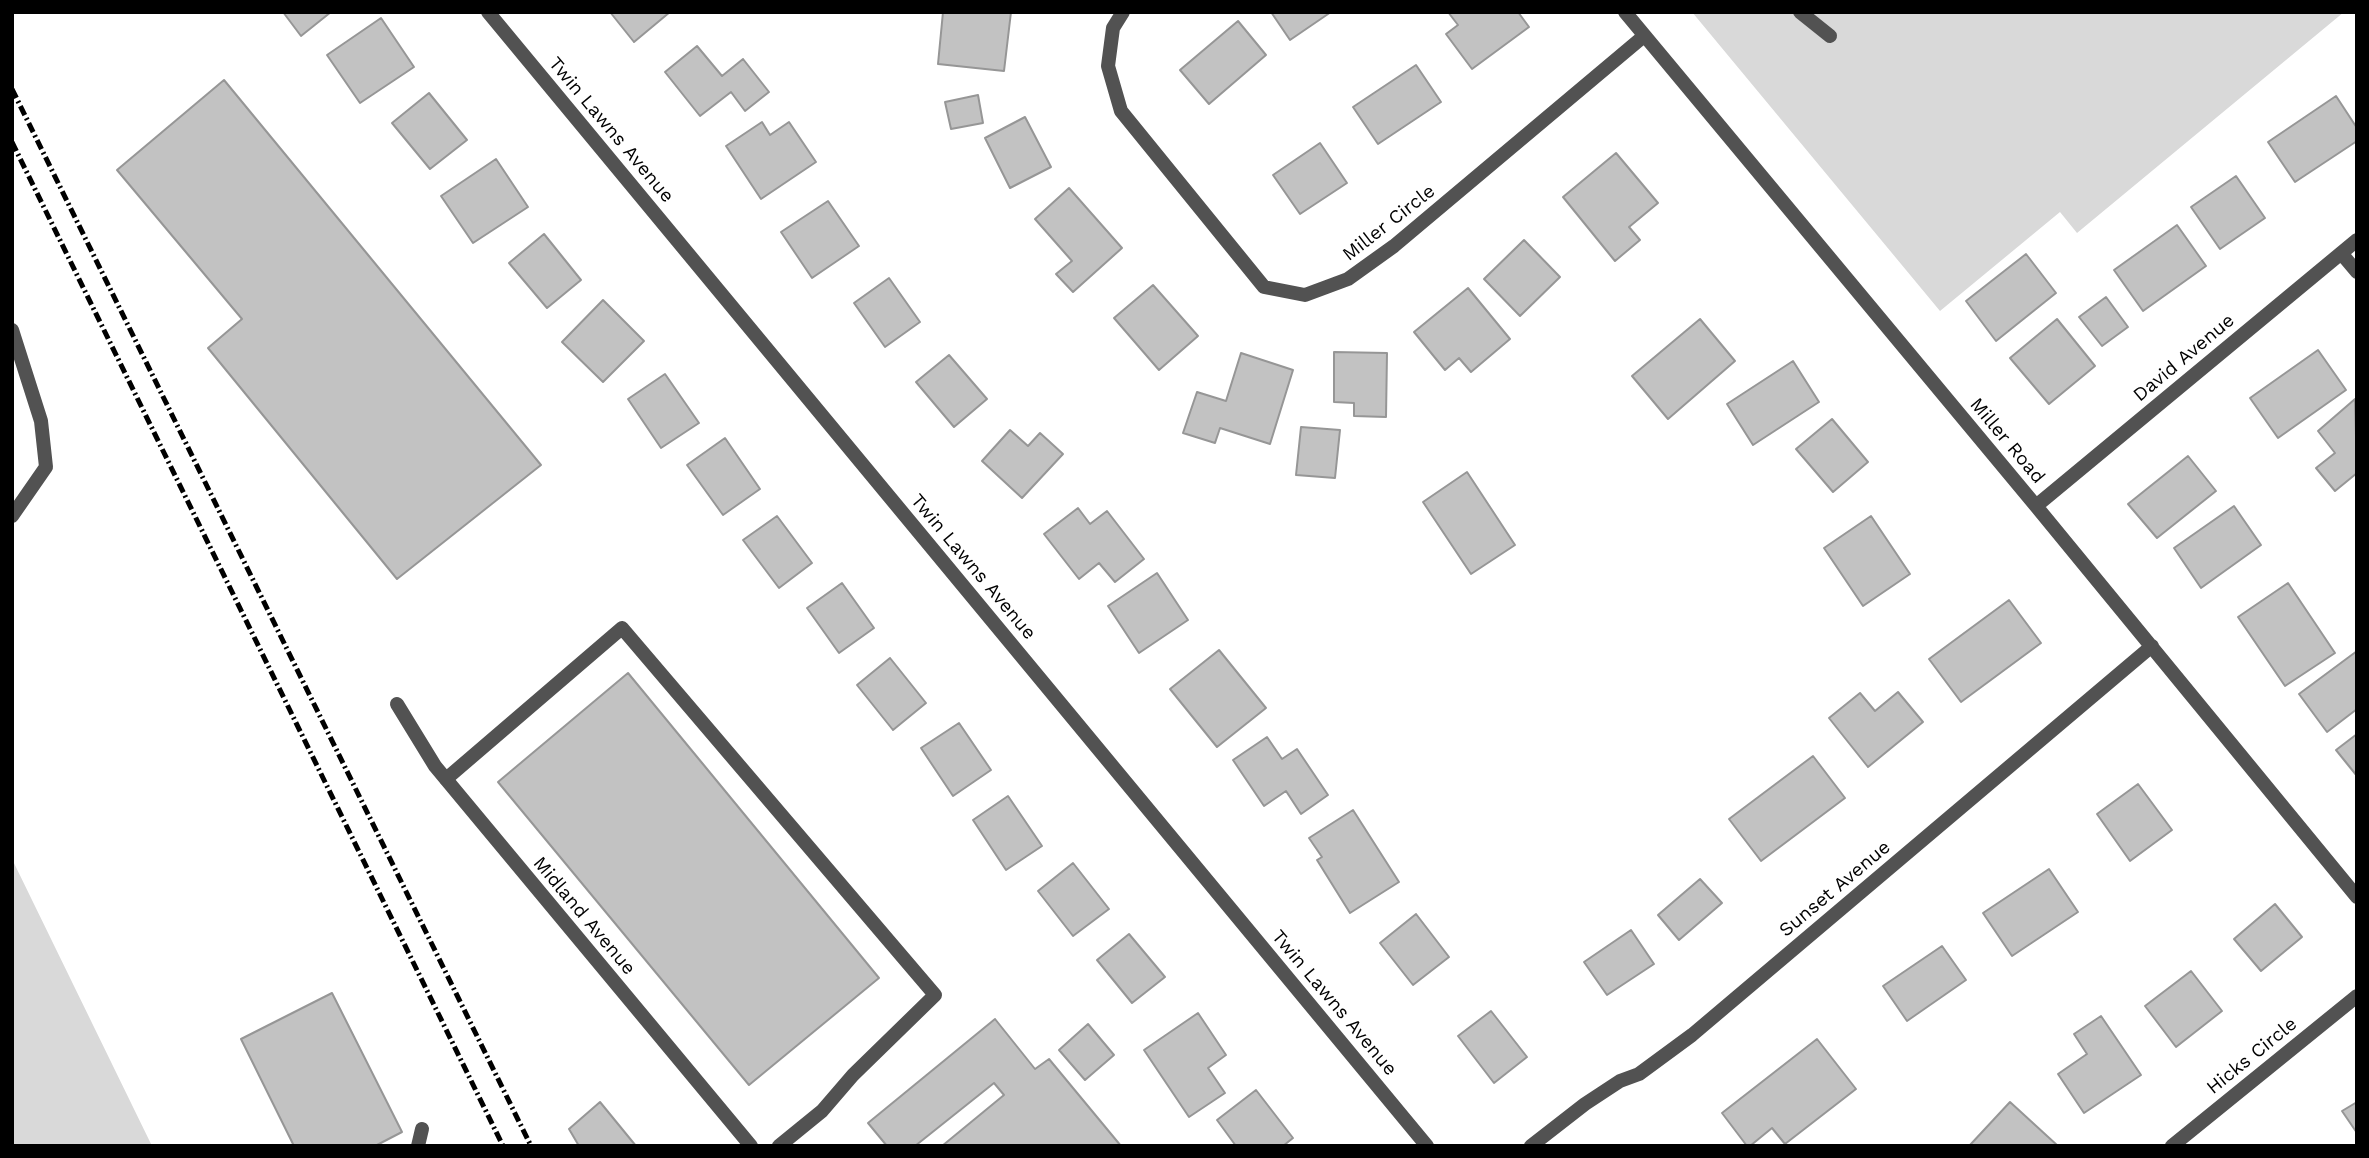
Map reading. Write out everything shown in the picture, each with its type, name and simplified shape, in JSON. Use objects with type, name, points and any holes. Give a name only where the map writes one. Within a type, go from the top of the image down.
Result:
[{"type":"street","name":"Twin Lawns Avenue","points":[[488,12],[1427,1146]]},
{"type":"street","name":"Miller Circle","points":[[1122,12],[1113,28],[1108,66],[1121,111],[1264,287],[1305,296],[1348,279],[1394,246],[1644,36]]},
{"type":"street","name":"Miller Road","points":[[1625,12],[2357,897]]},
{"type":"street","points":[[1800,12],[1830,36]]},
{"type":"street","name":"David Avenue","points":[[2036,506],[2357,240]]},
{"type":"street","points":[[2341,253],[2357,272]]},
{"type":"street","points":[[12,330],[41,421],[46,467],[12,516]]},
{"type":"street","points":[[446,779],[622,628],[935,995],[853,1075],[822,1111],[779,1146]]},
{"type":"street","name":"Sunset Avenue","points":[[1531,1146],[1585,1104],[1620,1081],[1639,1074],[1692,1035],[2152,646]]},
{"type":"street","name":"Midland Avenue","points":[[397,704],[435,766],[751,1146]]},
{"type":"street","name":"Hicks Circle","points":[[2172,1146],[2357,996]]},
{"type":"street","points":[[418,1146],[422,1129]]},
{"type":"shaded area","points":[[1692,12],[2344,12],[2077,233],[2060,212],[1940,311]]},
{"type":"shaded area","points":[[12,859],[152,1146],[12,1146]]},
{"type":"building","points":[[283,12],[331,12],[301,36]]},
{"type":"building","points":[[610,12],[670,12],[634,42]]},
{"type":"building","points":[[943,12],[1011,12],[1004,71],[938,64]]},
{"type":"building","points":[[1271,12],[1331,12],[1290,40]]},
{"type":"building","points":[[1448,12],[1518,12],[1529,27],[1472,69],[1446,34],[1458,25]]},
{"type":"building","points":[[381,18],[414,67],[360,103],[327,55]]},
{"type":"building","points":[[1238,21],[1266,55],[1209,104],[1180,70]]},
{"type":"building","points":[[697,46],[722,76],[743,59],[769,92],[745,111],[731,92],[700,116],[665,72]]},
{"type":"building","points":[[1416,65],[1441,102],[1378,144],[1353,107]]},
{"type":"building","points":[[224,80],[541,465],[397,579],[208,348],[242,319],[117,170]]},
{"type":"building","points":[[429,93],[467,140],[430,169],[392,123]]},
{"type":"building","points":[[978,95],[983,123],[951,129],[945,102]]},
{"type":"building","points":[[2336,96],[2357,128],[2357,141],[2295,182],[2268,142]]},
{"type":"building","points":[[1025,117],[1051,167],[1010,188],[985,138]]},
{"type":"building","points":[[762,122],[770,135],[789,122],[816,162],[761,199],[726,146]]},
{"type":"building","points":[[1320,143],[1347,183],[1300,214],[1273,175]]},
{"type":"building","points":[[1616,153],[1658,203],[1629,227],[1640,240],[1615,261],[1563,197]]},
{"type":"building","points":[[496,159],[528,207],[473,243],[441,196]]},
{"type":"building","points":[[2236,176],[2265,218],[2220,249],[2191,207]]},
{"type":"building","points":[[1069,188],[1122,248],[1073,292],[1056,274],[1072,261],[1035,219]]},
{"type":"building","points":[[828,201],[859,246],[812,278],[781,232]]},
{"type":"building","points":[[2177,225],[2206,266],[2143,311],[2114,270]]},
{"type":"building","points":[[544,234],[581,280],[547,308],[509,263]]},
{"type":"building","points":[[1524,240],[1560,277],[1520,316],[1484,279]]},
{"type":"building","points":[[2026,254],[2056,293],[1996,341],[1966,301]]},
{"type":"building","points":[[889,278],[920,322],[885,347],[854,303]]},
{"type":"building","points":[[1153,285],[1198,336],[1159,370],[1114,318]]},
{"type":"building","points":[[1468,288],[1510,339],[1471,372],[1459,358],[1445,370],[1414,332]]},
{"type":"building","points":[[2106,297],[2128,327],[2102,346],[2079,317]]},
{"type":"building","points":[[603,300],[644,341],[603,382],[562,342]]},
{"type":"building","points":[[1700,319],[1735,361],[1668,419],[1632,376]]},
{"type":"building","points":[[2057,319],[2095,366],[2049,404],[2010,358]]},
{"type":"building","points":[[2318,350],[2346,390],[2278,438],[2250,398]]},
{"type":"building","points":[[1334,352],[1387,353],[1386,417],[1354,416],[1354,403],[1334,402]]},
{"type":"building","points":[[1241,353],[1293,370],[1270,444],[1220,428],[1215,443],[1183,433],[1197,392],[1226,401]]},
{"type":"building","points":[[949,355],[987,399],[954,427],[916,382]]},
{"type":"building","points":[[1793,361],[1819,402],[1753,445],[1727,404]]},
{"type":"building","points":[[665,374],[699,423],[661,448],[628,399]]},
{"type":"building","points":[[2355,399],[2357,473],[2335,491],[2316,468],[2335,453],[2318,431]]},
{"type":"building","points":[[1832,419],[1868,462],[1833,492],[1796,449]]},
{"type":"building","points":[[1301,427],[1340,430],[1335,478],[1296,475]]},
{"type":"building","points":[[1010,430],[1028,446],[1040,433],[1063,454],[1022,498],[982,461]]},
{"type":"building","points":[[725,438],[760,489],[723,515],[687,465]]},
{"type":"building","points":[[2188,456],[2216,491],[2157,538],[2128,504]]},
{"type":"building","points":[[1467,472],[1515,545],[1471,574],[1423,502]]},
{"type":"building","points":[[2234,506],[2261,545],[2201,588],[2174,548]]},
{"type":"building","points":[[1078,508],[1090,524],[1107,511],[1144,559],[1115,582],[1099,563],[1079,579],[1044,534]]},
{"type":"building","points":[[777,516],[812,563],[779,588],[743,540]]},
{"type":"building","points":[[1871,516],[1910,574],[1863,606],[1824,548]]},
{"type":"building","points":[[1157,573],[1188,620],[1139,653],[1108,606]]},
{"type":"building","points":[[842,583],[874,628],[839,653],[807,608]]},
{"type":"building","points":[[2288,583],[2335,653],[2285,686],[2238,617]]},
{"type":"building","points":[[2009,600],[2041,643],[1961,702],[1929,659]]},
{"type":"building","points":[[1219,650],[1266,708],[1217,747],[1170,689]]},
{"type":"building","points":[[2357,651],[2357,709],[2327,732],[2299,694]]},
{"type":"building","points":[[890,658],[926,703],[893,730],[857,685]]},
{"type":"building","points":[[628,673],[879,978],[749,1085],[498,782]]},
{"type":"building","points":[[1898,692],[1923,722],[1868,767],[1829,718],[1860,693],[1875,711]]},
{"type":"building","points":[[959,723],[991,770],[953,796],[921,748]]},
{"type":"building","points":[[2357,734],[2357,776],[2336,750]]},
{"type":"building","points":[[1267,737],[1282,759],[1297,749],[1328,795],[1301,814],[1286,791],[1264,806],[1233,760]]},
{"type":"building","points":[[1813,756],[1845,798],[1761,861],[1729,819]]},
{"type":"building","points":[[2138,784],[2172,830],[2130,861],[2097,814]]},
{"type":"building","points":[[1008,796],[1042,846],[1006,870],[973,820]]},
{"type":"building","points":[[1353,810],[1399,882],[1350,913],[1317,860],[1322,857],[1309,838]]},
{"type":"building","points":[[1073,863],[1109,909],[1073,936],[1038,891]]},
{"type":"building","points":[[2049,869],[2078,912],[2012,956],[1983,913]]},
{"type":"building","points":[[1700,879],[1722,903],[1679,940],[1658,915]]},
{"type":"building","points":[[2275,904],[2302,937],[2261,971],[2234,939]]},
{"type":"building","points":[[1416,914],[1449,957],[1413,985],[1380,943]]},
{"type":"building","points":[[1631,930],[1654,964],[1607,995],[1584,962]]},
{"type":"building","points":[[1129,934],[1165,977],[1132,1003],[1097,960]]},
{"type":"building","points":[[1942,946],[1966,980],[1907,1021],[1883,986]]},
{"type":"building","points":[[2191,971],[2222,1011],[2176,1047],[2145,1006]]},
{"type":"building","points":[[332,993],[402,1132],[375,1146],[294,1146],[241,1039]]},
{"type":"building","points":[[1491,1011],[1527,1057],[1494,1083],[1458,1036]]},
{"type":"building","points":[[1198,1013],[1226,1055],[1208,1068],[1225,1093],[1189,1117],[1144,1050]]},
{"type":"building","points":[[2101,1016],[2141,1075],[2084,1113],[2058,1074],[2087,1054],[2074,1034]]},
{"type":"building","points":[[995,1019],[1035,1069],[1049,1059],[1121,1146],[942,1146],[1004,1095],[994,1083],[915,1146],[887,1146],[868,1123]]},
{"type":"building","points":[[1088,1024],[1114,1055],[1085,1080],[1059,1050]]},
{"type":"building","points":[[1817,1039],[1856,1089],[1785,1144],[1772,1128],[1747,1146],[1722,1113]]},
{"type":"building","points":[[1256,1090],[1293,1138],[1283,1146],[1236,1146],[1217,1120]]},
{"type":"building","points":[[600,1102],[636,1146],[579,1146],[569,1129]]},
{"type":"building","points":[[2010,1102],[2058,1146],[1970,1145]]},
{"type":"building","points":[[2357,1102],[2357,1133],[2342,1111]]},
{"type":"railway","points":[[12,89],[531,1146]]},
{"type":"railway","points":[[12,142],[503,1146]]}]
